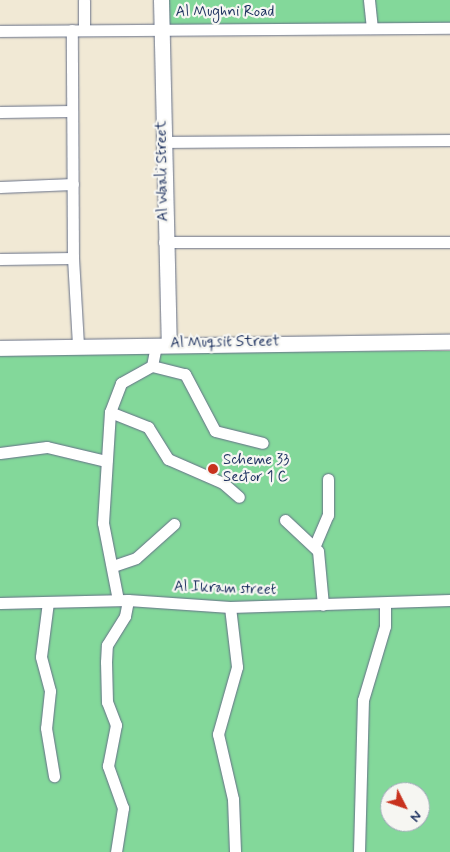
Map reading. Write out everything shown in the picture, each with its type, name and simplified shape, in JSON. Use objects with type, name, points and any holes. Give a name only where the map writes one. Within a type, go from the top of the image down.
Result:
[{"type":"street","points":[[84,0],[84,30]]},
{"type":"street","name":"Al Waali Street","points":[[161,0],[164,242],[162,344]]},
{"type":"street","points":[[369,0],[372,28]]},
{"type":"street","name":"Al Mughni Road","points":[[0,31],[161,28],[450,28]]},
{"type":"street","points":[[72,30],[73,258],[78,344]]},
{"type":"street","points":[[0,112],[72,111]]},
{"type":"street","points":[[162,142],[450,140]]},
{"type":"street","points":[[0,187],[72,184]]},
{"type":"street","points":[[164,242],[450,242]]},
{"type":"street","points":[[0,259],[73,258]]},
{"type":"street","name":"Al Muqsit Street","points":[[0,348],[78,344],[450,342]]},
{"type":"street","points":[[116,852],[123,808],[108,766],[116,725],[107,702],[106,662],[107,645],[125,616],[123,600],[103,523],[110,412],[121,383],[152,366],[162,344]]},
{"type":"street","points":[[152,366],[186,374],[215,431],[263,442]]},
{"type":"street","points":[[110,412],[148,427],[168,460],[223,483],[239,497]]},
{"type":"street","points":[[0,453],[47,448],[106,461]]},
{"type":"street","points":[[323,605],[315,545],[328,515],[328,478]]},
{"type":"street","points":[[285,520],[315,545]]},
{"type":"street","points":[[113,566],[136,558],[174,524]]},
{"type":"street","name":"Al Ikram street","points":[[0,603],[123,600],[230,607],[450,600]]},
{"type":"street","points":[[48,602],[41,657],[50,691],[46,728],[54,776]]},
{"type":"street","points":[[359,852],[363,700],[385,626],[385,603]]},
{"type":"street","points":[[230,607],[237,667],[218,734],[233,799],[235,852]]},
{"type":"green space","points":[[161,0],[450,0],[450,28],[161,28]]},
{"type":"green space","points":[[450,351],[450,852],[0,852],[0,352]]},
{"type":"place","name":"Scheme 33 Sector 1 C","points":[[213,469]]}]
